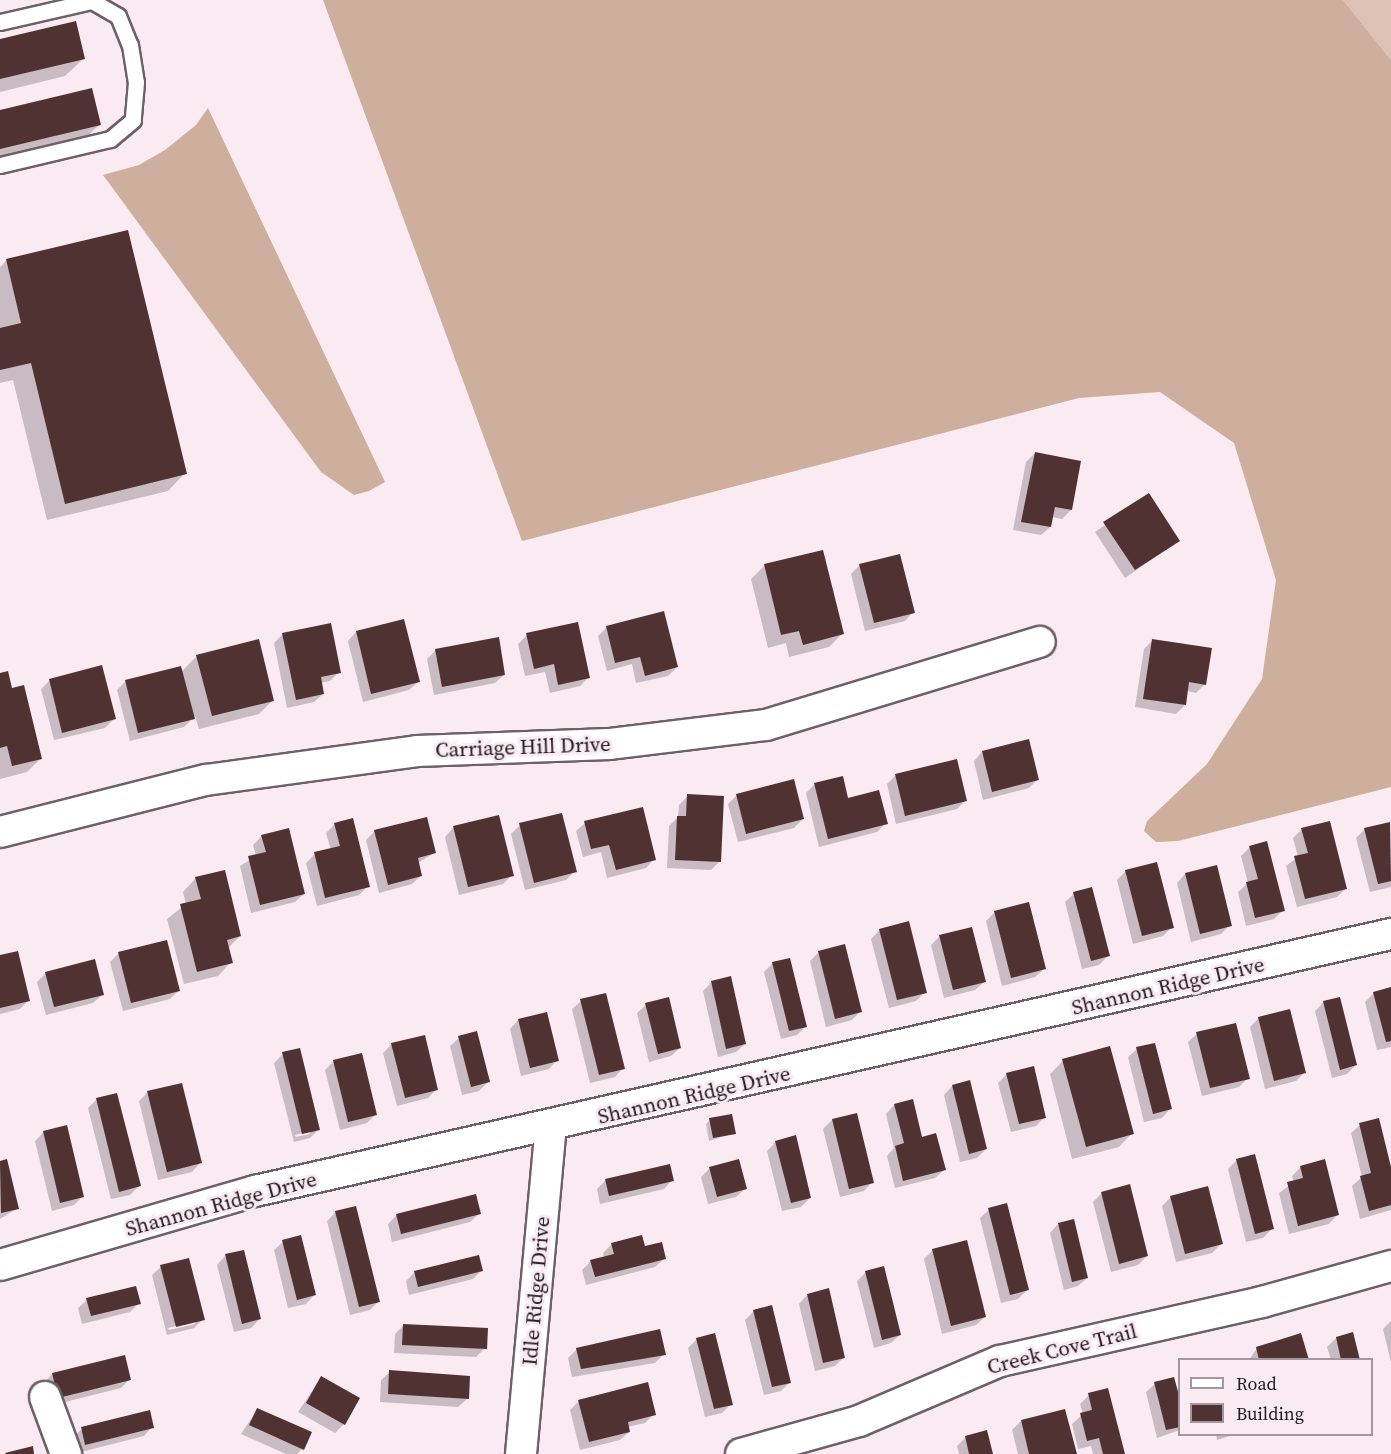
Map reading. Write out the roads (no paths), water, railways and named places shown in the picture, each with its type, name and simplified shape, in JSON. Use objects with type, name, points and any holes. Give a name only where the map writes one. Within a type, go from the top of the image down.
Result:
[{"type":"street","name":"Carriage Hill Drive","points":[[0,832],[206,780],[417,751],[609,744],[765,725],[1040,642]]},
{"type":"street","name":"Shannon Ridge Drive","points":[[0,1265],[255,1191],[551,1127],[1391,934]]},
{"type":"street","name":"Idle Ridge Drive","points":[[521,1454],[551,1127]]},
{"type":"street","name":"Creek Cove Trail","points":[[741,1454],[859,1422],[1000,1361],[1262,1302],[1391,1266]]},
{"type":"street","points":[[45,1397],[66,1454]]},
{"type":"lane","points":[[0,22],[92,1],[98,2],[118,16],[130,45],[136,82],[133,120],[110,139],[0,165]]}]
